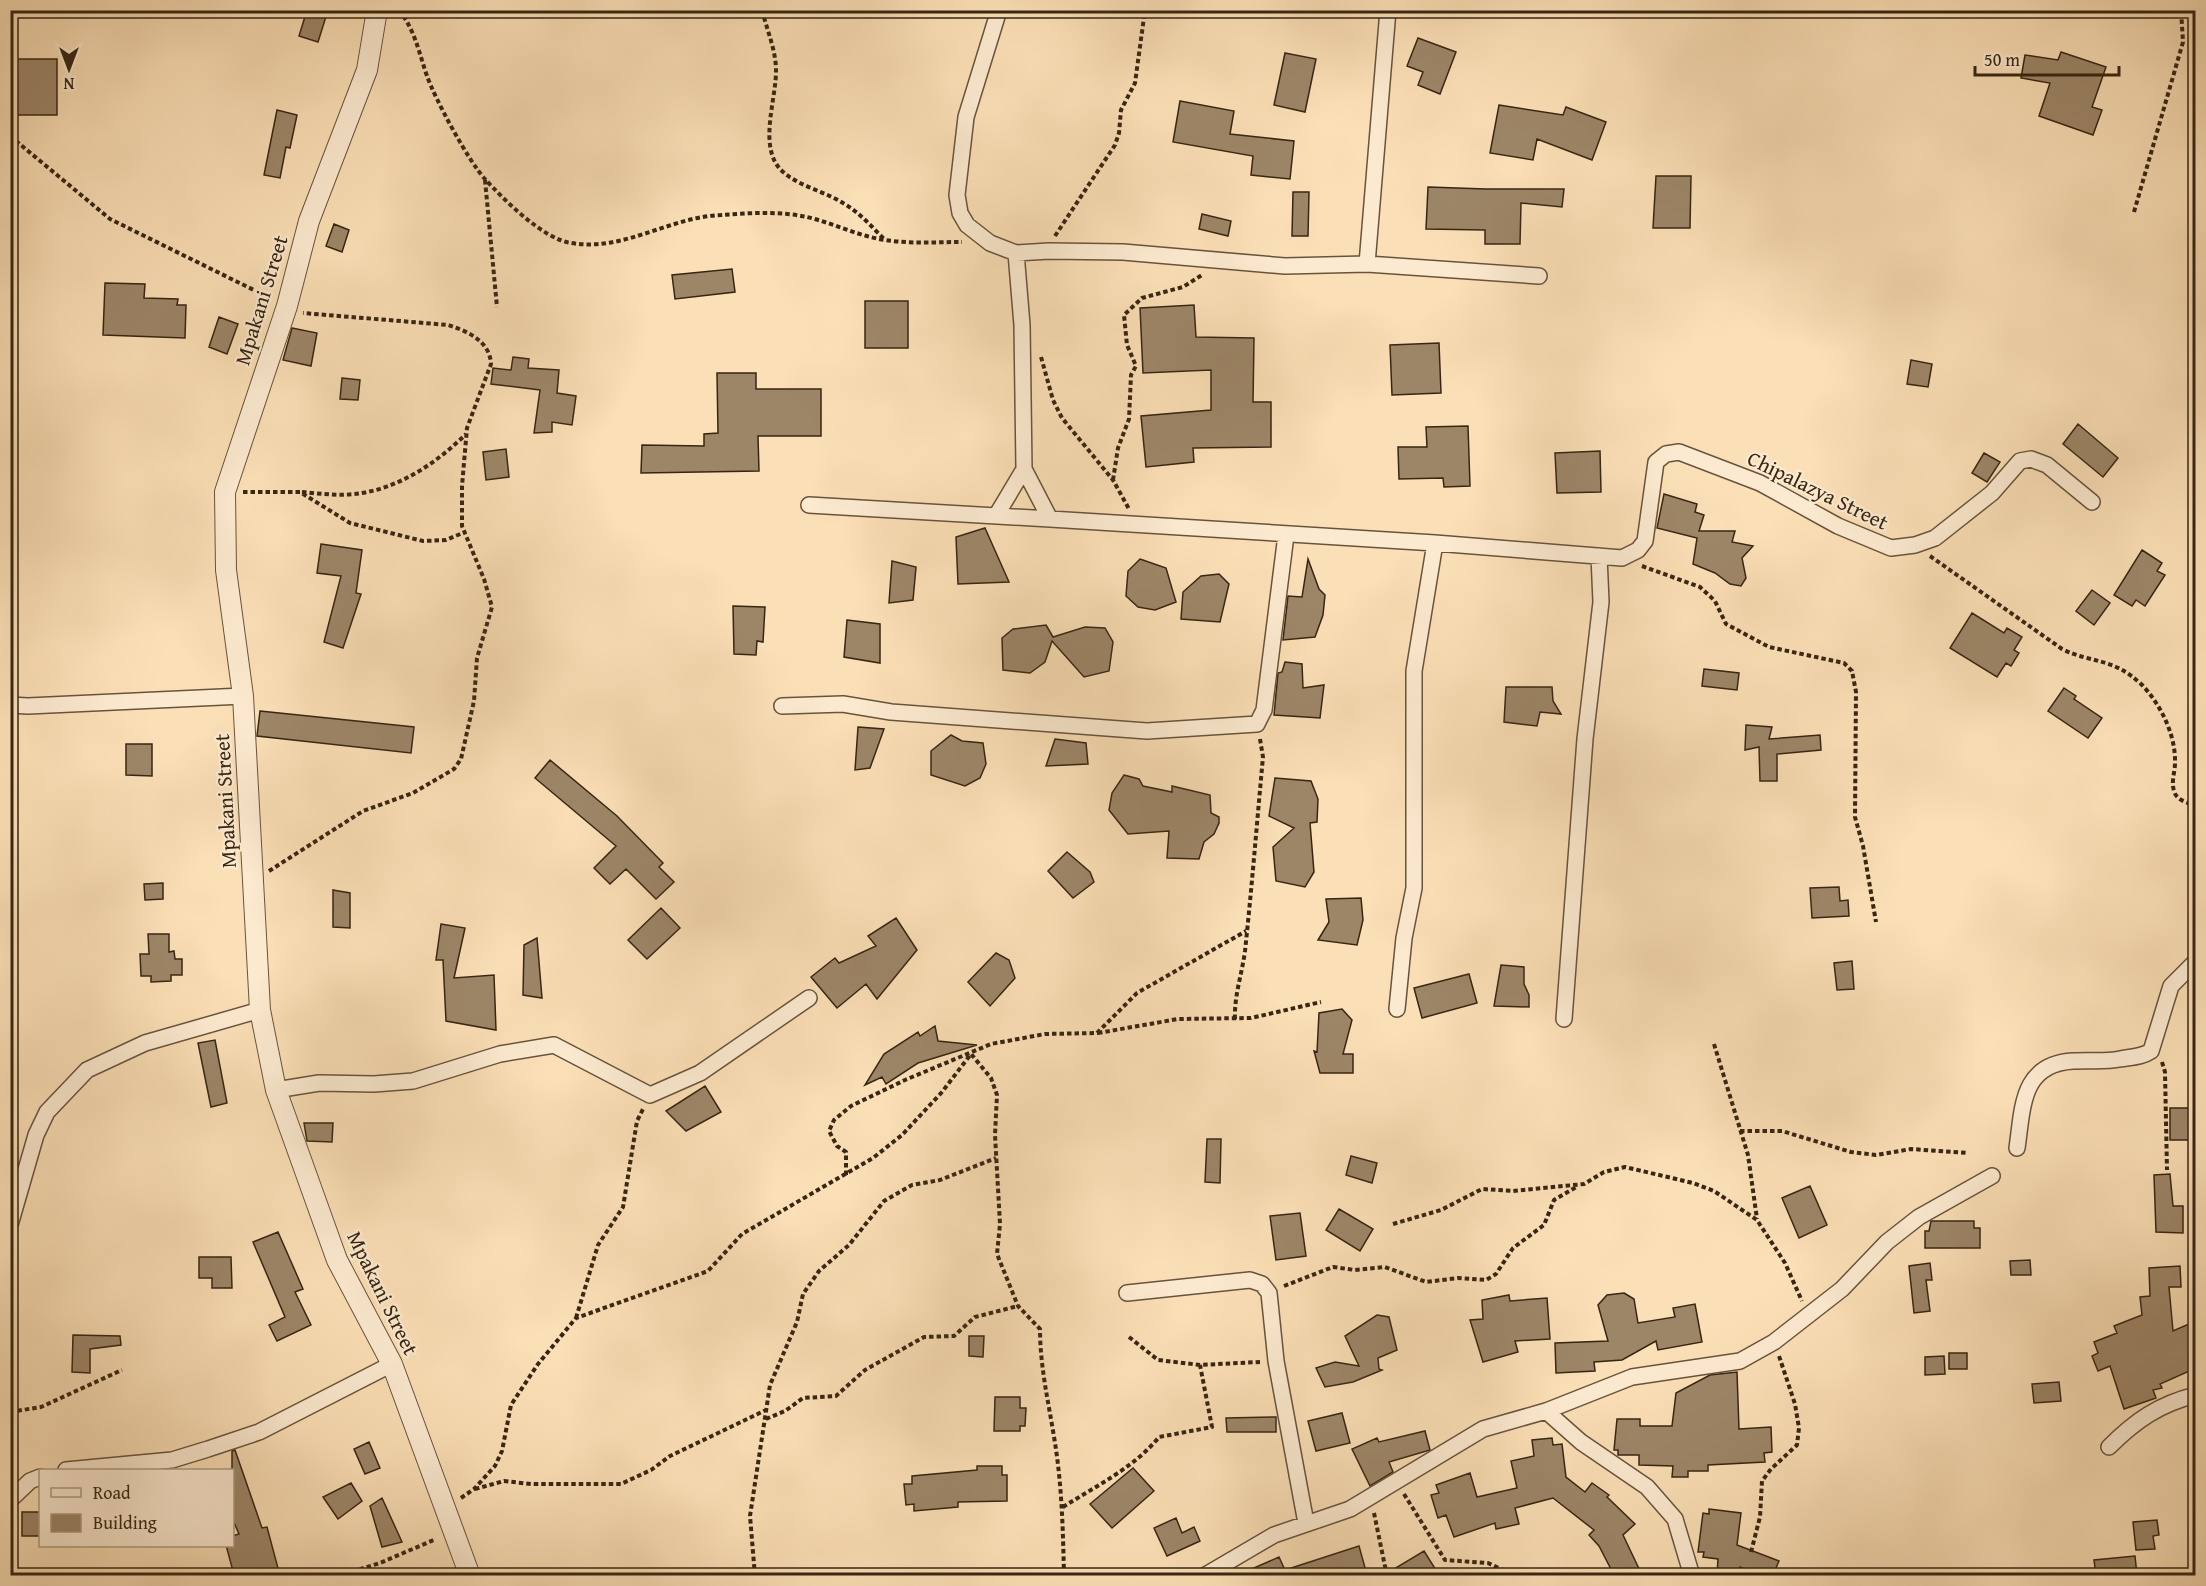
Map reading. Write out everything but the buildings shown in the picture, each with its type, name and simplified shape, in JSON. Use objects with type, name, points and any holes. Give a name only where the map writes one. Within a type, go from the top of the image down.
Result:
[{"type":"street","name":"Mpakani Street","points":[[377,10],[367,70],[309,221],[285,310],[225,492],[226,570],[243,696],[260,1010],[276,1090],[337,1260],[392,1364],[470,1575]]},
{"type":"street","points":[[999,10],[966,117],[957,195],[960,213],[967,225],[990,243],[1016,254],[1049,251],[1123,252],[1284,266],[1367,264],[1539,276]]},
{"type":"street","points":[[1367,264],[1388,10]]},
{"type":"street","points":[[1016,254],[1022,325],[1024,469],[1050,519]]},
{"type":"street","name":"Chipalazya Street","points":[[1622,558],[1638,550],[1645,542],[1656,462],[1666,454],[1679,452],[1760,483],[1868,540],[1891,548],[1915,545],[1935,538],[1992,493],[2020,461],[2031,459],[2047,465],[2092,502]]},
{"type":"street","points":[[996,516],[1024,469]]},
{"type":"street","points":[[809,505],[1435,543],[1622,558]]},
{"type":"street","points":[[782,706],[843,704],[891,712],[1147,731],[1257,724],[1264,710],[1286,535]]},
{"type":"street","points":[[1397,1009],[1404,938],[1414,888],[1414,671],[1435,543]]},
{"type":"street","points":[[1564,1019],[1585,739],[1602,602],[1599,556]]},
{"type":"street","points":[[10,705],[243,696]]},
{"type":"street","points":[[2017,1148],[2027,1091],[2036,1075],[2049,1066],[2071,1061],[2112,1060],[2145,1055],[2151,1051],[2171,986],[2196,961]]},
{"type":"street","points":[[276,1090],[320,1083],[374,1084],[413,1081],[500,1054],[554,1046],[650,1095],[700,1073],[809,998]]},
{"type":"street","points":[[10,1225],[36,1135],[47,1112],[87,1070],[145,1043],[260,1010]]},
{"type":"street","points":[[1204,1575],[1274,1535],[1350,1509],[1397,1483],[1441,1453],[1483,1429],[1546,1411],[1632,1377],[1740,1361],[1774,1342],[1842,1289],[1887,1242],[1919,1217],[1992,1176]]},
{"type":"street","points":[[1127,1293],[1250,1280],[1262,1284],[1269,1293],[1276,1361],[1306,1523]]},
{"type":"street","points":[[77,1469],[172,1460],[239,1439],[315,1406],[392,1364]]},
{"type":"street","points":[[2109,1447],[2135,1422],[2160,1406],[2196,1395]]},
{"type":"street","points":[[1546,1411],[1581,1442],[1647,1487],[1675,1519],[1692,1575]]},
{"type":"street","points":[[10,1500],[30,1481],[39,1477]]},
{"type":"path","points":[[399,10],[410,24],[428,79],[485,180],[532,222],[548,234],[569,243],[598,245],[631,239],[674,222],[718,215],[751,214],[807,217],[885,240],[990,243]]},
{"type":"path","points":[[762,10],[775,60],[770,137],[774,162],[784,173],[843,202],[863,217],[885,240]]},
{"type":"path","points":[[1049,251],[1060,228],[1115,145],[1119,133],[1121,110],[1135,83],[1145,10]]},
{"type":"path","points":[[2133,212],[2183,42],[2181,10]]},
{"type":"path","points":[[10,136],[110,219],[285,310],[448,325],[467,331],[482,344],[491,356],[491,364],[467,434],[462,486],[462,526],[484,579],[492,607],[477,658],[474,701],[461,759],[454,769],[413,793],[363,811],[253,881]]},
{"type":"path","points":[[485,180],[498,308]]},
{"type":"path","points":[[1113,480],[1118,448],[1129,419],[1131,375],[1136,366],[1127,345],[1124,315],[1142,298],[1183,287],[1223,261]]},
{"type":"path","points":[[1039,351],[1053,399],[1062,418],[1113,480],[1137,524]]},
{"type":"path","points":[[225,492],[300,492],[341,495],[369,492],[426,468],[442,458],[467,434]]},
{"type":"path","points":[[300,492],[351,523],[423,541],[446,540],[465,532]]},
{"type":"path","points":[[1915,545],[2062,649],[2083,658],[2109,662],[2141,684],[2155,702],[2170,731],[2175,762],[2174,792],[2178,798],[2196,806]]},
{"type":"path","points":[[1622,558],[1700,587],[1715,601],[1726,624],[1769,647],[1844,663],[1852,671],[1856,692],[1855,817],[1863,846],[1876,922]]},
{"type":"path","points":[[1235,1019],[1263,757],[1257,724]]},
{"type":"path","points":[[1097,1033],[1137,993],[1246,931]]},
{"type":"path","points":[[846,1175],[846,1152],[837,1146],[830,1131],[831,1125],[840,1114],[905,1080],[992,1044],[1046,1034],[1097,1033],[1178,1019],[1251,1018],[1321,1002]]},
{"type":"path","points":[[1714,1044],[1752,1172],[1757,1220]]},
{"type":"path","points":[[2151,1051],[2161,1060],[2164,1072],[2167,1170]]},
{"type":"path","points":[[971,1054],[987,1072],[996,1089],[998,1103],[995,1135],[1000,1224],[997,1254],[1018,1306],[1040,1329],[1043,1375],[1063,1507],[1064,1575]]},
{"type":"path","points":[[576,1318],[708,1270],[742,1234],[846,1175],[873,1158],[902,1135],[942,1092],[971,1054]]},
{"type":"path","points":[[474,1490],[495,1466],[502,1451],[511,1405],[538,1364],[576,1318],[598,1245],[623,1207],[638,1121],[650,1095]]},
{"type":"path","points":[[1740,1131],[1760,1133],[1782,1131],[1851,1152],[1876,1155],[1911,1149],[1968,1153]]},
{"type":"path","points":[[755,1575],[750,1516],[770,1385],[797,1322],[803,1293],[819,1270],[849,1245],[884,1200],[912,1185],[940,1180],[996,1158]]},
{"type":"path","points":[[1269,1293],[1333,1267],[1355,1270],[1386,1267],[1426,1282],[1458,1278],[1486,1280],[1496,1274],[1513,1248],[1544,1225],[1554,1200],[1604,1172],[1617,1168],[1644,1171],[1693,1183],[1714,1191],[1757,1220],[1785,1263],[1808,1316]]},
{"type":"path","points":[[1394,1224],[1441,1210],[1482,1189],[1513,1191],[1584,1184]]},
{"type":"path","points":[[765,1420],[785,1411],[803,1398],[836,1396],[865,1370],[924,1337],[954,1336],[975,1317],[1018,1306]]},
{"type":"path","points":[[1129,1337],[1158,1360],[1200,1365],[1276,1361]]},
{"type":"path","points":[[1751,1552],[1760,1517],[1762,1481],[1797,1445],[1799,1428],[1790,1383],[1774,1342]]},
{"type":"path","points":[[1063,1507],[1115,1475],[1149,1449],[1159,1437],[1212,1427],[1200,1365]]},
{"type":"path","points":[[10,1412],[40,1407],[122,1370]]},
{"type":"path","points":[[445,1508],[474,1490],[504,1481],[531,1484],[621,1484],[651,1470],[670,1456],[766,1410]]},
{"type":"path","points":[[1397,1483],[1445,1560],[1480,1562],[1528,1575]]},
{"type":"path","points":[[1371,1498],[1387,1575]]},
{"type":"path","points":[[338,1575],[380,1563],[453,1532]]}]
